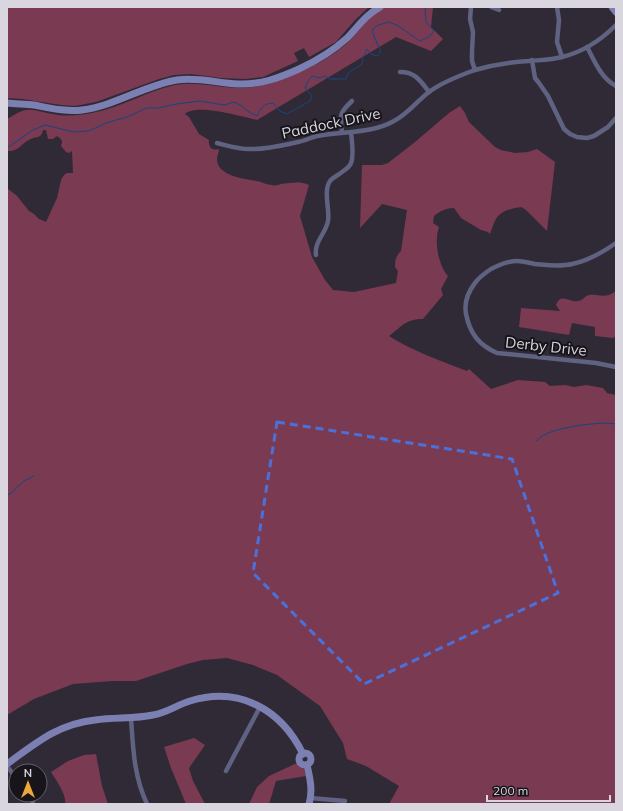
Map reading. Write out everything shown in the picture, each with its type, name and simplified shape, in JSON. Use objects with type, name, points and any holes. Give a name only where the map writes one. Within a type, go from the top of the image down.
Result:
[{"type":"street","points":[[7,103],[34,105],[69,111],[82,110],[96,108],[164,83],[177,80],[196,79],[237,84],[256,84],[273,80],[299,69],[329,52],[347,38],[370,13],[380,7]]},
{"type":"street","points":[[471,7],[470,19],[473,32],[472,61],[475,70]]},
{"type":"street","points":[[491,7],[499,10]]},
{"type":"street","points":[[557,7],[559,20],[558,42],[562,57]]},
{"type":"street","points":[[612,7],[616,12]]},
{"type":"street","name":"Paddock Drive","points":[[217,143],[237,148],[253,149],[300,142],[317,136],[342,132],[364,131],[380,127],[394,122],[429,92],[447,82],[475,70],[504,63],[562,57],[575,53],[605,36],[616,25]]},
{"type":"street","points":[[587,47],[601,74],[616,86]]},
{"type":"street","points":[[532,60],[535,78],[548,96],[564,129],[570,134],[577,137],[587,138],[594,136],[608,127],[616,118]]},
{"type":"street","points":[[400,72],[412,74],[420,80],[429,92]]},
{"type":"street","points":[[342,132],[341,114],[352,101]]},
{"type":"street","points":[[316,255],[316,246],[325,230],[328,220],[327,194],[330,181],[351,164],[351,132]]},
{"type":"street","name":"Derby Drive","points":[[616,243],[582,262],[572,264],[560,266],[517,261],[500,264],[484,273],[478,279],[473,285],[466,302],[468,323],[474,335],[483,346],[497,353],[596,364],[616,368]]},
{"type":"street","points":[[7,765],[41,739],[68,726],[95,720],[139,718],[165,712],[191,701],[216,697],[230,697],[242,699],[264,709],[283,724],[291,734],[303,754],[300,756],[299,761],[302,765],[307,765],[310,780],[310,801],[345,801]]},
{"type":"street","points":[[226,772],[260,707]]},
{"type":"street","points":[[131,718],[136,772],[147,804]]},
{"type":"highlighted area","points":[[277,422],[512,459],[558,593],[364,684],[253,573]]},
{"type":"shaded area","points":[[7,7],[369,7],[355,20],[336,42],[309,57],[304,48],[294,53],[298,61],[263,77],[246,79],[220,78],[190,74],[174,75],[96,102],[75,106],[7,98]]},
{"type":"shaded area","points":[[385,7],[433,7],[431,27],[443,39],[431,51],[396,37],[257,120],[209,110],[191,111],[185,114],[189,117],[199,134],[209,140],[209,145],[211,148],[215,150],[219,149],[217,158],[218,164],[226,173],[239,178],[270,185],[302,183],[309,185],[300,216],[312,257],[325,280],[333,290],[354,292],[396,283],[398,271],[395,267],[395,262],[401,251],[407,210],[382,204],[360,228],[362,165],[382,165],[388,163],[449,113],[460,106],[469,122],[495,147],[515,153],[528,152],[537,149],[555,162],[547,231],[521,207],[511,209],[500,214],[495,221],[490,234],[461,218],[454,208],[443,210],[434,216],[433,223],[439,227],[437,246],[439,259],[448,276],[441,289],[443,295],[423,319],[408,322],[389,336],[427,355],[467,371],[469,369],[491,389],[518,380],[545,382],[550,386],[565,385],[574,387],[586,385],[603,388],[607,393],[616,395],[616,804],[389,804],[399,786],[366,766],[347,759],[343,743],[320,706],[277,675],[253,665],[227,658],[203,660],[187,664],[136,681],[73,684],[34,699],[7,715],[7,188],[17,196],[29,211],[39,219],[46,222],[57,198],[61,180],[67,173],[73,173],[72,151],[69,153],[66,152],[61,146],[62,140],[57,136],[53,139],[48,139],[46,130],[43,130],[40,136],[32,138],[15,150],[8,151],[7,119],[18,112],[26,110],[63,115],[77,115],[103,111],[154,91],[175,85],[194,84],[243,88],[276,82],[315,65],[338,51],[370,18]]},
{"type":"shaded area","points":[[616,291],[616,336],[613,338],[595,336],[595,327],[572,323],[569,335],[519,327],[521,308],[560,311],[556,305],[560,299],[578,301],[589,295],[606,296]]},
{"type":"shaded area","points":[[194,738],[205,745],[189,768],[193,781],[205,804],[186,804],[164,747]]},
{"type":"shaded area","points":[[96,754],[102,786],[108,804],[65,804],[63,792],[51,772],[68,761],[84,755]]},
{"type":"shaded area","points":[[297,763],[304,769],[306,776],[276,781],[269,804],[249,804],[257,787],[269,776]]},
{"type":"waterway","points":[[7,148],[33,130],[45,125],[74,132],[89,131],[147,108],[158,108],[200,101],[224,105],[234,102],[257,116],[263,106],[273,103],[280,111],[287,114],[310,101],[312,96],[305,88],[312,76],[319,78],[325,76],[330,79],[346,79],[348,73],[362,64],[367,49],[371,54],[377,56],[381,52],[373,34],[373,29],[378,25],[389,22],[397,25],[420,41],[429,37],[434,31],[426,22],[425,7]]},
{"type":"waterway","points":[[536,441],[553,431],[571,427],[600,423],[616,424]]},
{"type":"waterway","points":[[7,495],[24,481],[34,476]]}]
